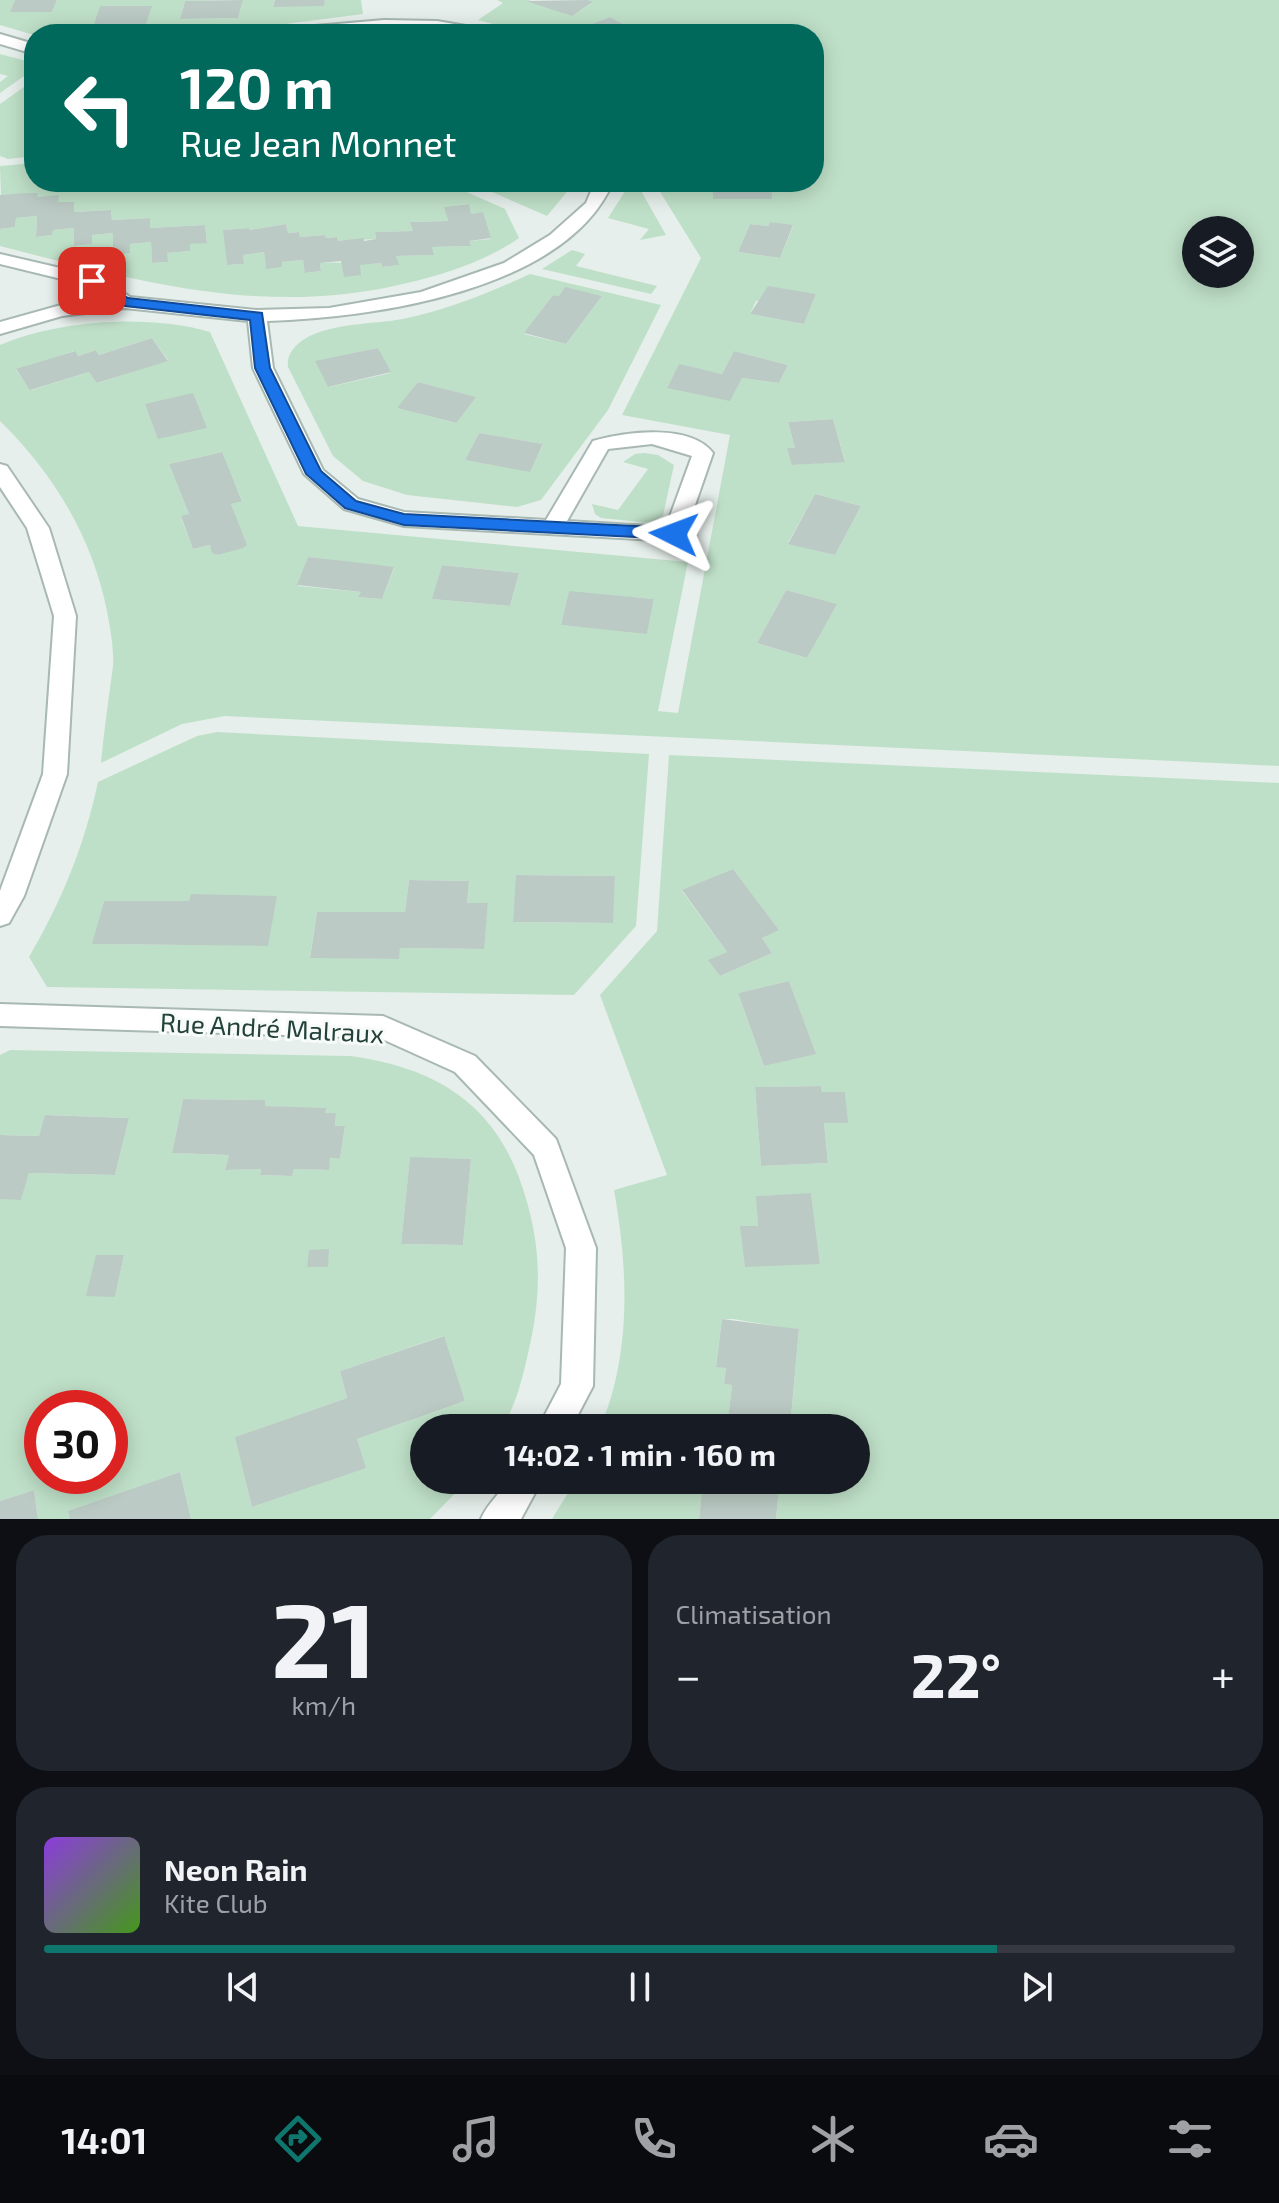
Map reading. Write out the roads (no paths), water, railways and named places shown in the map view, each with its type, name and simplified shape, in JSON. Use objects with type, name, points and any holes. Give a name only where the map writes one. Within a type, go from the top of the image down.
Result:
[{"type":"street","points":[[366,24],[449,24]]},
{"type":"street","points":[[0,39],[24,46]]},
{"type":"street","points":[[0,328],[61,311],[125,302],[257,316],[329,314],[425,297],[510,267],[556,239],[594,205],[600,192]]},
{"type":"street","points":[[0,259],[92,281],[125,302]]},
{"type":"street","points":[[257,316],[263,368],[314,474],[351,504],[404,519],[552,528],[674,534],[703,453],[676,439],[637,435],[600,445],[552,528]]},
{"type":"street","points":[[0,471],[38,528],[65,616],[55,774],[11,896],[0,916]]},
{"type":"street","name":"Rue André Malraux","points":[[0,1015],[383,1027],[465,1064],[546,1148],[581,1248],[577,1386],[562,1414]]},
{"type":"street","points":[[497,1519],[518,1494]]}]
